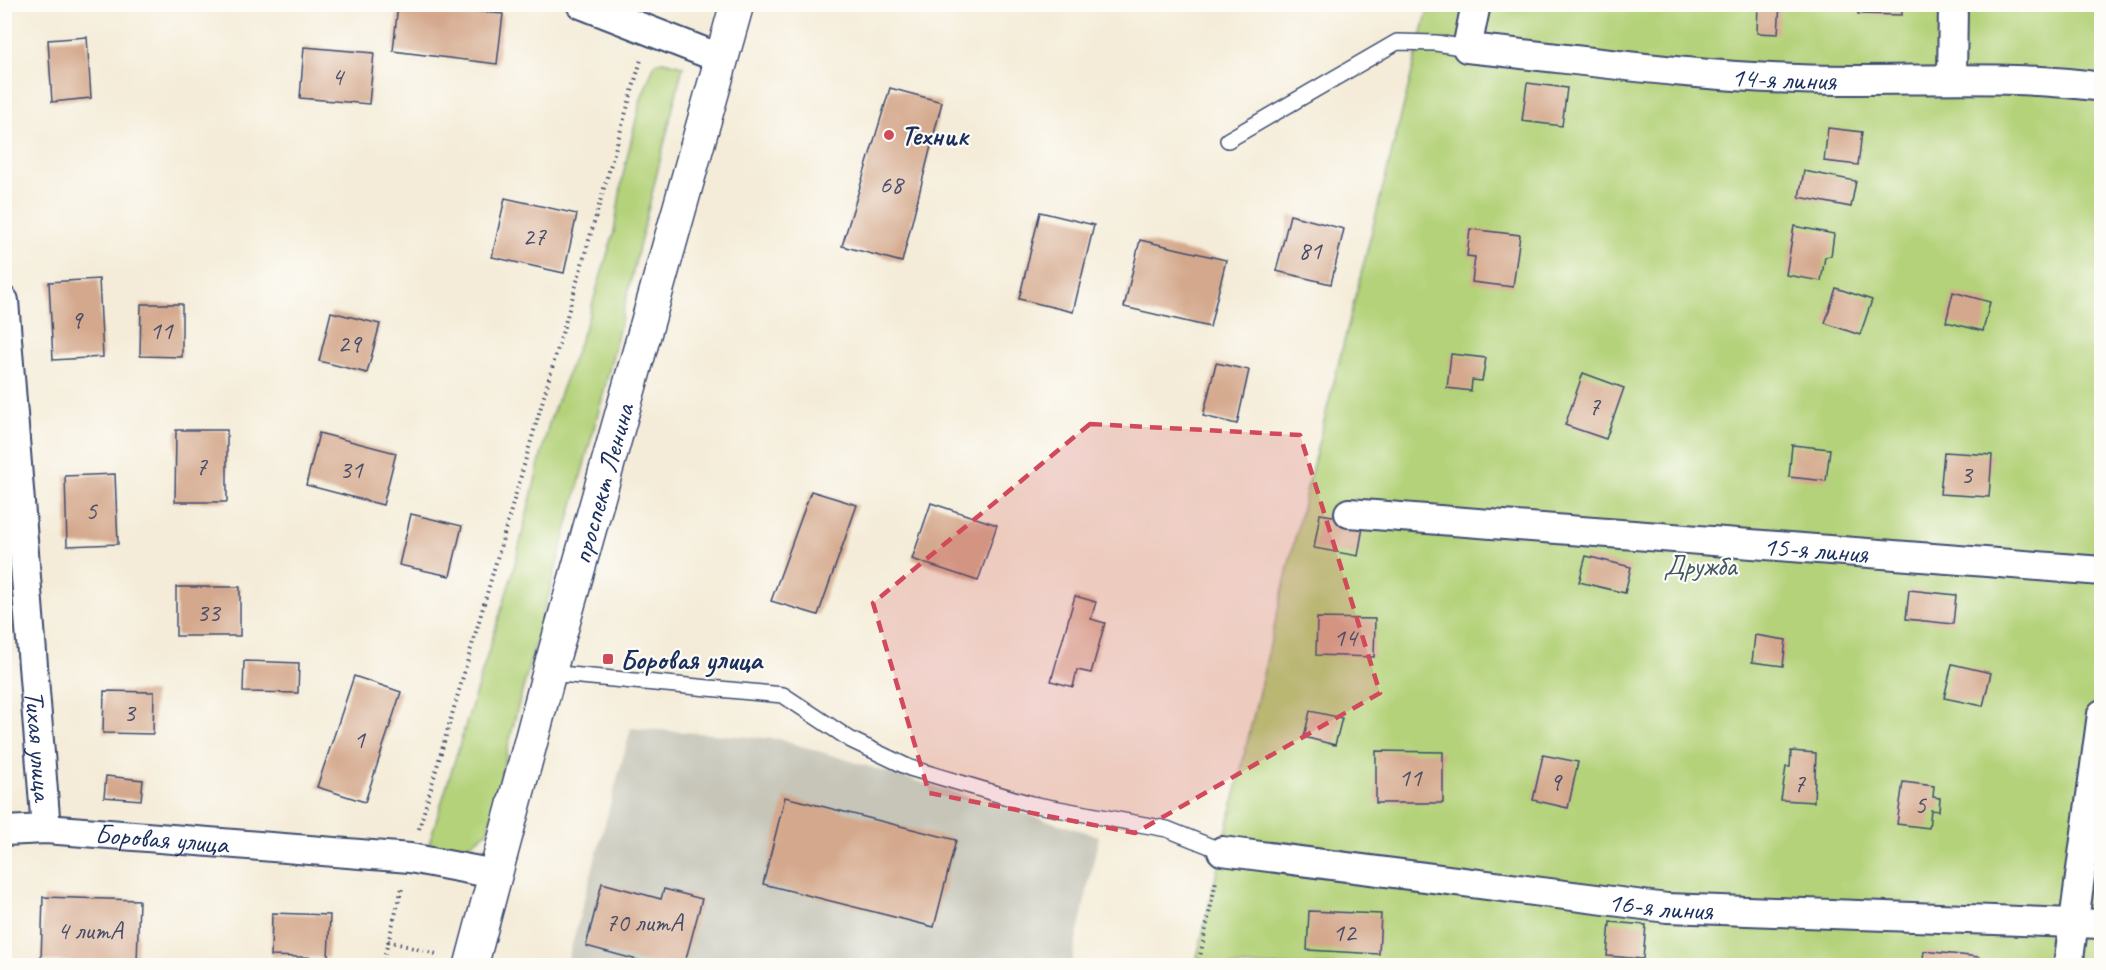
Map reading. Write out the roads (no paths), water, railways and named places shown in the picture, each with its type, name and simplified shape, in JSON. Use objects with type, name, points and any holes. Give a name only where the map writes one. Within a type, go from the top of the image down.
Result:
[{"type":"main road","name":"проспект Ленина","points":[[471,966],[549,673],[737,4]]},
{"type":"street","points":[[581,4],[722,59]]},
{"type":"street","points":[[1467,48],[1476,4]]},
{"type":"street","points":[[1952,79],[1953,4]]},
{"type":"street","name":"14-я линия","points":[[1467,48],[1746,78],[1952,79],[2072,83],[2102,87]]},
{"type":"street","name":"Тихая улица","points":[[4,301],[46,829]]},
{"type":"street","name":"15-я линия","points":[[1349,513],[2102,571]]},
{"type":"street","points":[[2068,966],[2088,924],[2102,714]]},
{"type":"street","name":"Боровая улица","points":[[4,831],[46,829],[410,858],[495,874]]},
{"type":"street","name":"16-я линия","points":[[1222,851],[1667,908],[2088,924]]},
{"type":"lane","points":[[1228,140],[1398,42],[1436,43],[1467,48]]},
{"type":"lane","points":[[549,673],[783,695],[851,740],[910,768],[1031,804],[1167,829],[1222,851]]},
{"type":"place","name":"Техник","points":[[889,135]]},
{"type":"place","name":"Боровая улица","points":[[608,659]]},
{"type":"park label","name":"Дружба","points":[[1700,565]]}]
